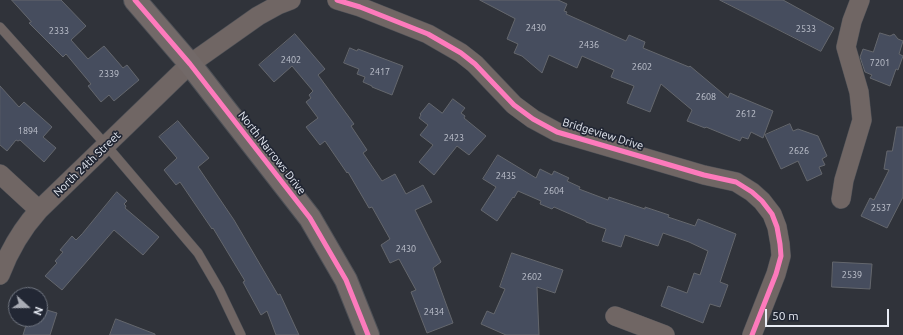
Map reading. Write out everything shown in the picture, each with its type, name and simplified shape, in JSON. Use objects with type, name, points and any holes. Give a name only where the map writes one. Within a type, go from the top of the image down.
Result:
[{"type":"main road","name":"North Narrows Drive","points":[[136,0],[190,64],[310,218],[346,280],[368,335]]},
{"type":"street","points":[[190,64],[258,16],[290,0]]},
{"type":"street","name":"Bridgeview Drive","points":[[337,0],[360,7],[428,34],[461,53],[475,64],[514,105],[533,119],[557,132],[704,175],[736,182],[752,192],[772,214],[777,227],[780,244],[780,256],[776,274],[752,335]]},
{"type":"street","points":[[841,199],[844,180],[862,120],[859,92],[846,47],[852,21],[860,0]]},
{"type":"street","name":"North 24th Street","points":[[0,275],[8,255],[26,224],[190,64]]},
{"type":"street","points":[[0,174],[39,210]]},
{"type":"street","points":[[614,316],[665,335]]},
{"type":"lane","points":[[0,27],[106,145],[198,254],[219,289],[241,335]]},
{"type":"building","points":[[12,0],[61,0],[86,26],[71,40],[88,59],[104,46],[123,68],[127,65],[139,80],[114,101],[109,95],[101,102],[88,86],[91,84],[66,54],[63,57],[29,23],[31,22]]},
{"type":"building","points":[[480,0],[558,0],[567,4],[564,11],[567,12],[566,14],[626,41],[629,35],[645,42],[643,48],[689,67],[690,66],[728,98],[730,93],[773,111],[763,138],[751,132],[748,139],[742,137],[740,141],[687,121],[692,110],[661,84],[650,112],[627,103],[634,86],[611,77],[614,70],[582,56],[577,68],[549,55],[542,73],[522,56],[514,53],[518,44],[507,39],[515,19]]},
{"type":"building","points":[[720,0],[783,0],[834,28],[821,51]]},
{"type":"building","points":[[880,33],[890,36],[894,34],[898,39],[903,41],[899,54],[903,56],[898,70],[896,69],[890,86],[870,78],[872,75],[865,72],[860,57],[863,49],[873,52]]},
{"type":"building","points":[[295,34],[325,69],[318,75],[354,124],[351,126],[367,150],[363,153],[382,181],[395,174],[406,194],[423,185],[432,202],[415,210],[441,262],[433,268],[453,323],[427,333],[411,292],[416,290],[399,259],[390,263],[381,245],[390,239],[372,207],[369,208],[348,172],[347,173],[325,141],[320,145],[306,127],[318,118],[306,102],[311,98],[309,95],[313,91],[292,66],[274,82],[259,65]]},
{"type":"building","points":[[350,48],[357,51],[358,49],[403,66],[392,95],[363,82],[365,77],[357,74],[359,69],[344,63]]},
{"type":"building","points":[[0,86],[19,107],[24,102],[52,127],[43,137],[56,148],[44,162],[20,140],[16,140],[7,151],[0,145]]},
{"type":"building","points":[[453,99],[465,108],[461,113],[465,116],[464,118],[486,136],[469,155],[457,146],[434,175],[419,162],[433,145],[420,135],[428,125],[419,118],[421,115],[420,114],[429,103],[442,113]]},
{"type":"building","points":[[178,121],[209,158],[198,167],[234,220],[278,295],[280,294],[299,335],[276,335],[267,311],[261,315],[243,282],[245,281],[213,228],[212,229],[180,182],[176,185],[164,170],[177,158],[159,137]]},
{"type":"building","points":[[790,124],[793,131],[798,129],[818,136],[827,156],[822,159],[825,165],[819,167],[822,174],[807,181],[798,161],[781,169],[765,135]]},
{"type":"building","points":[[897,127],[903,127],[903,197],[887,228],[861,216],[870,198],[874,200],[889,170],[884,169],[887,151],[892,151]]},
{"type":"building","points":[[498,155],[536,178],[540,169],[552,175],[554,171],[569,178],[567,181],[580,187],[579,189],[608,200],[609,197],[645,209],[645,207],[695,226],[698,219],[736,234],[720,282],[728,285],[720,307],[710,304],[703,323],[661,306],[668,286],[687,293],[694,273],[700,275],[708,251],[689,242],[663,233],[658,246],[625,235],[621,247],[602,241],[606,229],[586,222],[554,207],[552,209],[540,204],[541,201],[518,191],[497,221],[481,210],[496,187],[483,179]]},
{"type":"building","points":[[117,192],[127,201],[124,204],[126,206],[125,208],[159,237],[143,255],[114,230],[62,290],[45,276],[57,263],[55,261],[63,252],[60,250],[72,236],[76,240]]},
{"type":"building","points":[[512,253],[563,270],[555,293],[537,287],[539,335],[506,335],[481,324],[487,311],[494,314],[505,289],[500,287]]},
{"type":"building","points":[[833,262],[872,264],[870,289],[832,287]]},
{"type":"building","points":[[48,310],[57,313],[50,335],[23,335],[26,327],[48,327]]},
{"type":"building","points":[[116,319],[155,334],[155,335],[110,335]]},
{"type":"cycle path","points":[[135,0],[190,64],[310,218],[346,280],[368,335]]},
{"type":"cycle path","points":[[337,0],[360,7],[428,34],[461,53],[475,64],[514,105],[533,119],[557,132],[704,175],[736,182],[752,192],[762,201],[772,214],[777,227],[781,256],[776,274],[752,335]]}]
